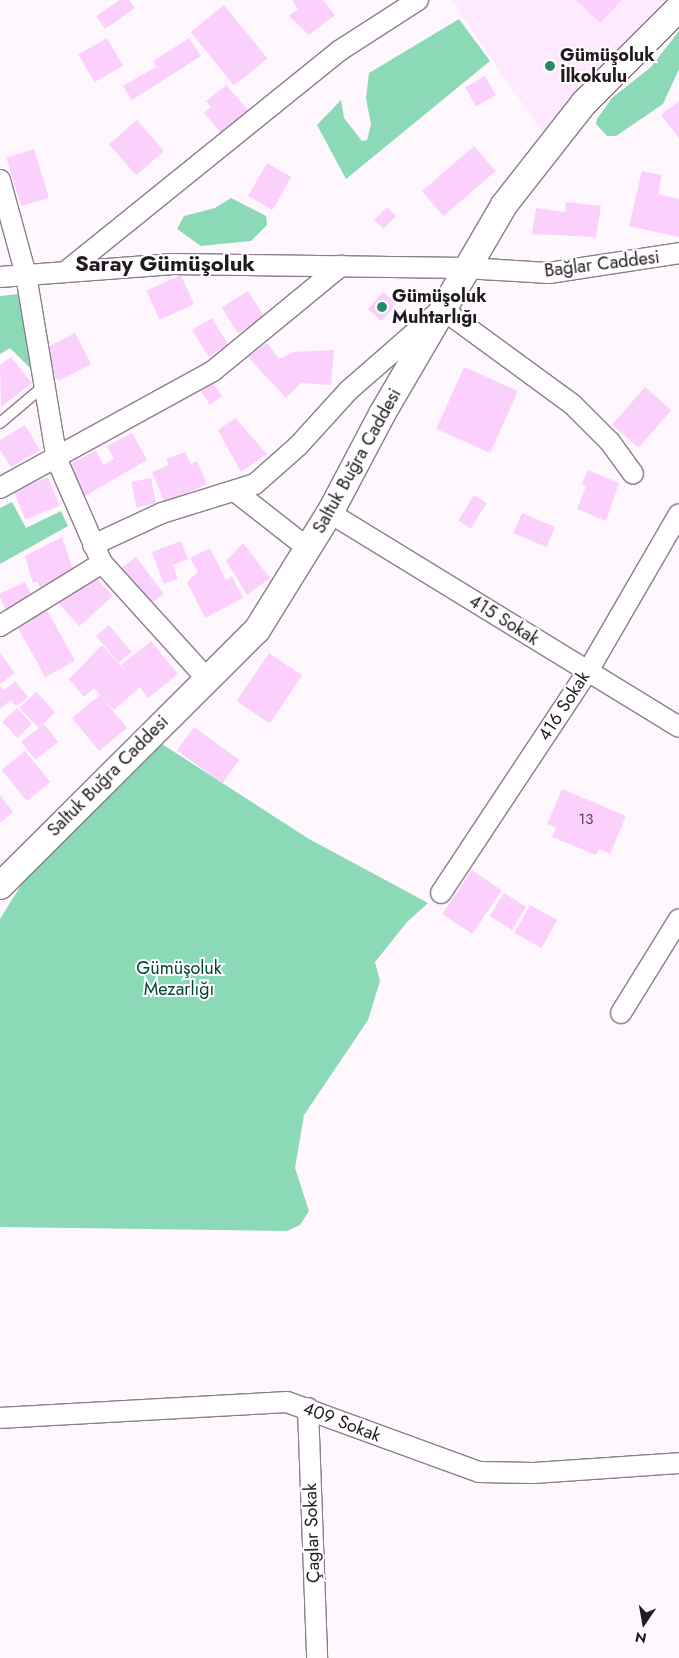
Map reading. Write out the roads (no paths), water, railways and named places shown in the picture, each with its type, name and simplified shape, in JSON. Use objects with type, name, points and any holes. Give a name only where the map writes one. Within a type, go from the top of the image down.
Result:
[{"type":"street","points":[[69,269],[339,51],[418,0]]},
{"type":"street","name":"Saltuk Buğra Caddesi","points":[[0,885],[257,630],[330,513],[465,268],[543,152],[584,103],[679,8]]},
{"type":"street","points":[[0,180],[26,275],[57,460],[102,563],[208,680]]},
{"type":"street","name":"Bağlar Caddesi","points":[[0,277],[69,269],[171,264],[465,268],[550,273],[679,254]]},
{"type":"street","points":[[0,488],[57,460],[213,371],[341,266]]},
{"type":"street","points":[[93,545],[162,513],[236,492],[262,478],[349,390],[442,309],[573,405],[610,442],[633,474]]},
{"type":"street","points":[[236,492],[309,548]]},
{"type":"street","name":"415 Sokak","points":[[330,513],[679,727]]},
{"type":"street","name":"416 Sokak","points":[[441,893],[588,671],[679,514]]},
{"type":"street","points":[[0,626],[102,563]]},
{"type":"street","points":[[621,1013],[679,919]]},
{"type":"street","name":"409 Sokak","points":[[0,1418],[287,1402],[308,1408],[479,1472],[534,1473],[679,1463]]},
{"type":"street","name":"Çaglar Sokak","points":[[308,1408],[317,1658]]},
{"type":"lane","points":[[0,423],[44,386]]},
{"type":"place","name":"Gümüşoluk İlkokulu","points":[[550,66]]},
{"type":"place","name":"Gümüşoluk Muhtarlığı","points":[[382,307]]},
{"type":"district","name":"Saray Gümüşoluk","points":[[165,264]]},
{"type":"park label","name":"Gümüşoluk Mezarlığı","points":[[179,980]]}]
